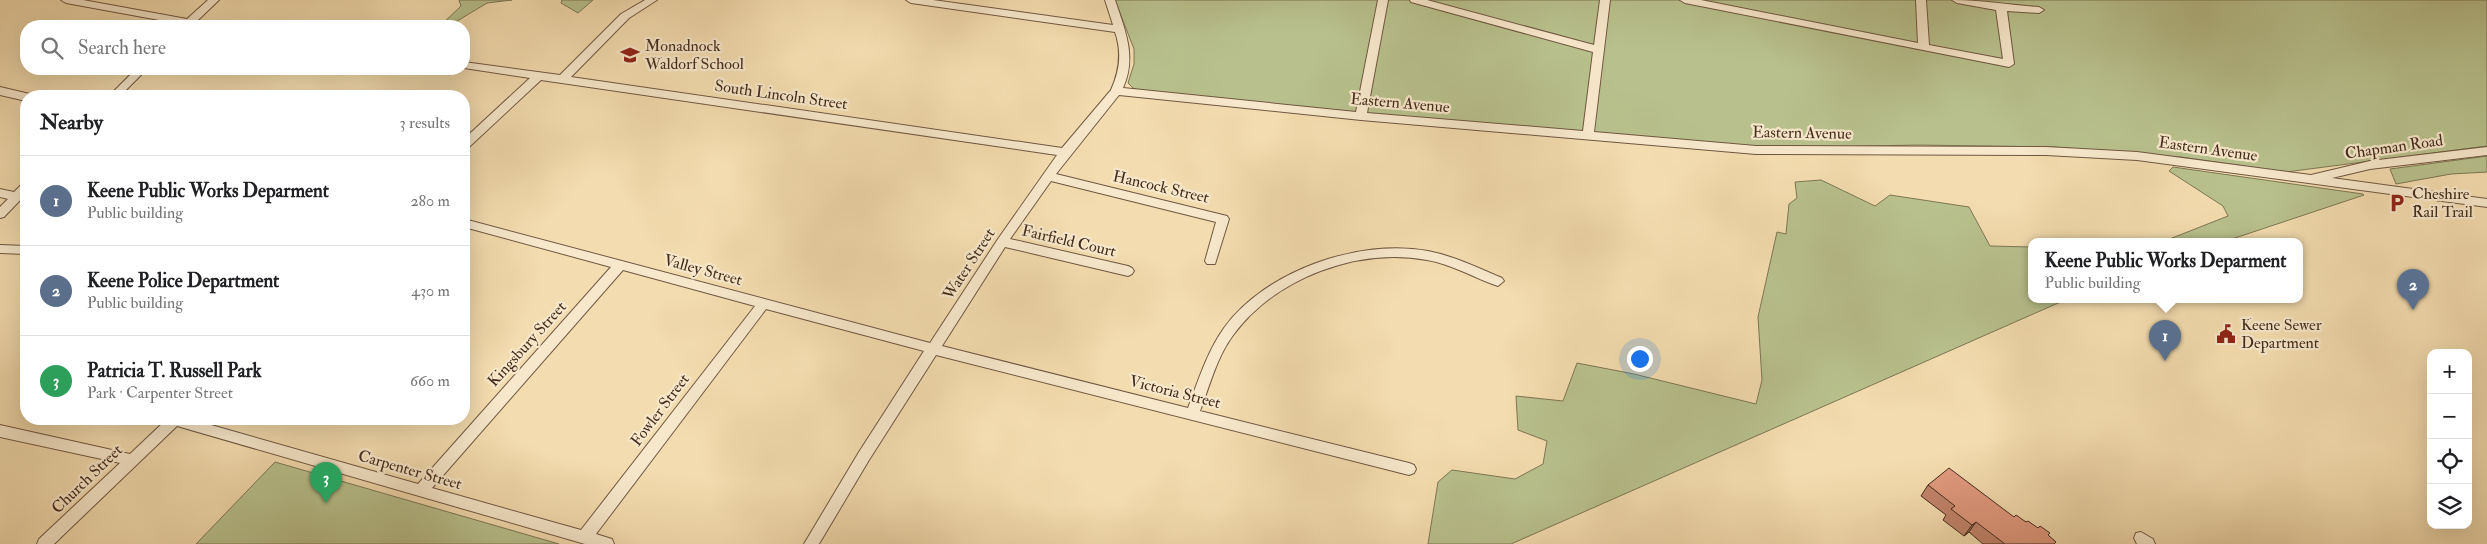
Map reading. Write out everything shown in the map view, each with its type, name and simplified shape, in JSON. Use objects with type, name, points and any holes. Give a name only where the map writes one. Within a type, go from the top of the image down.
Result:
[{"type":"street","points":[[66,0],[162,20]]},
{"type":"street","points":[[192,20],[214,0]]},
{"type":"street","points":[[563,79],[638,4],[652,0]]},
{"type":"street","points":[[911,0],[1120,29]]},
{"type":"street","name":"Water Street","points":[[811,544],[1002,242],[1065,152],[1116,92],[1122,81],[1127,59],[1120,29],[1110,0]]},
{"type":"street","points":[[1361,116],[1383,0]]},
{"type":"street","points":[[1415,0],[1599,50]]},
{"type":"street","points":[[1588,136],[1605,0]]},
{"type":"street","points":[[1685,0],[2009,64],[2001,8]]},
{"type":"street","points":[[1921,0],[1924,47]]},
{"type":"street","points":[[1957,0],[2001,8],[2039,10]]},
{"type":"street","name":"South Lincoln Street","points":[[470,66],[1065,152]]},
{"type":"street","points":[[120,90],[136,75]]},
{"type":"street","points":[[470,139],[538,76]]},
{"type":"street","points":[[0,91],[20,96]]},
{"type":"street","name":"Eastern Avenue","points":[[1116,92],[1361,116],[1790,152],[1911,149],[2104,154],[2168,160],[2487,203]]},
{"type":"street","name":"Chapman Road","points":[[2307,180],[2370,165],[2487,151]]},
{"type":"street","name":"Hancock Street","points":[[1047,176],[1223,219],[1211,262]]},
{"type":"street","points":[[0,192],[17,196]]},
{"type":"street","points":[[0,214],[20,193]]},
{"type":"street","name":"Valley Street","points":[[470,225],[933,349]]},
{"type":"street","name":"Fairfield Court","points":[[1002,242],[1128,271]]},
{"type":"street","points":[[0,249],[20,250]]},
{"type":"street","points":[[1192,414],[1214,360],[1228,332],[1247,310],[1282,284],[1316,269],[1350,257],[1403,252],[1444,259],[1498,281]]},
{"type":"street","name":"Kingsbury Street","points":[[420,491],[620,265]]},
{"type":"street","name":"Fowler Street","points":[[585,537],[763,304]]},
{"type":"street","name":"Victoria Street","points":[[933,349],[1409,469]]},
{"type":"street","name":"Church Street","points":[[44,544],[169,425]]},
{"type":"street","name":"Carpenter Street","points":[[195,425],[607,544]]},
{"type":"street","points":[[0,431],[133,460]]},
{"type":"green space","points":[[459,0],[512,0],[487,3],[459,20],[446,20],[461,6]]},
{"type":"green space","points":[[562,0],[593,0],[578,13],[561,3]]},
{"type":"green space","points":[[1115,0],[2487,0],[2487,146],[2286,172],[2181,157],[2055,147],[1918,145],[1777,148],[1314,109],[1142,91],[1133,88],[1128,83],[1134,64],[1134,49]]},
{"type":"green space","points":[[2487,156],[2487,172],[2451,174],[2396,184],[2390,169]]},
{"type":"green space","points":[[2173,167],[2364,195],[2235,238],[2172,238],[2228,216],[2223,206],[2169,171]]},
{"type":"green space","points":[[1821,180],[1875,206],[1890,195],[1969,207],[1990,246],[2028,247],[2028,303],[2058,303],[1511,544],[1428,544],[1438,482],[1452,470],[1515,479],[1543,464],[1547,441],[1518,430],[1516,396],[1563,401],[1577,363],[1634,374],[1756,404],[1762,380],[1758,317],[1777,232],[1786,234],[1789,204],[1797,198],[1795,182]]},
{"type":"green space","points":[[275,462],[559,544],[196,544]]},
{"type":"building","points":[[1949,468],[2014,517],[2016,515],[2038,528],[2040,526],[2050,533],[2048,535],[2056,542],[2054,544],[2005,544],[1976,522],[1972,525],[1951,509],[1955,506],[1928,485]]},
{"type":"place","name":"Monadnock Waldorf School","points":[[630,55]]},
{"type":"place","name":"Cheshire Rail Trail","points":[[2397,203]]},
{"type":"place","name":"Keene Police Department","points":[[2413,310]]},
{"type":"place","name":"Keene Sewer Department","points":[[2226,334]]},
{"type":"place","name":"Keene Public Works Deparment","points":[[2165,361]]},
{"type":"place","name":"Patricia T. Russell Park","points":[[326,503]]}]
